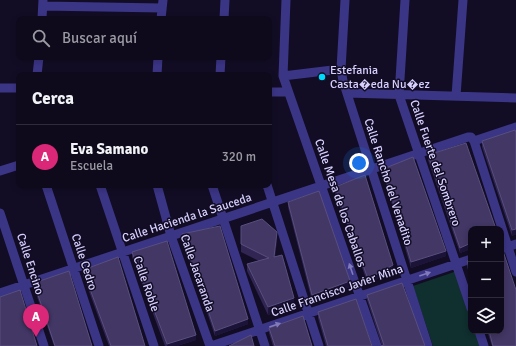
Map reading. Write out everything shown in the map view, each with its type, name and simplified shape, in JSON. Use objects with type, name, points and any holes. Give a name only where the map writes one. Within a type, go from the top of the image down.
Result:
[{"type":"street","points":[[224,16],[225,0]]},
{"type":"street","name":"Calle Mesa de los Caballos","points":[[286,0],[283,76],[376,346]]},
{"type":"street","name":"Calle Rancho del Venadito","points":[[345,0],[341,70],[428,346]]},
{"type":"street","points":[[399,95],[405,0]]},
{"type":"street","points":[[456,96],[464,0]]},
{"type":"street","points":[[42,16],[43,3],[163,4],[161,16]]},
{"type":"street","points":[[37,72],[39,60]]},
{"type":"street","points":[[157,72],[158,60]]},
{"type":"street","points":[[220,72],[221,60]]},
{"type":"street","points":[[283,76],[341,70]]},
{"type":"street","points":[[0,88],[16,89]]},
{"type":"street","points":[[272,92],[288,92]]},
{"type":"street","points":[[347,93],[516,98]]},
{"type":"street","name":"Calle Fuerte del Sombrero","points":[[399,95],[468,299]]},
{"type":"street","name":"Calle Hacienda la Sauceda","points":[[0,293],[468,137],[473,140],[516,127]]},
{"type":"street","points":[[473,140],[516,272]]},
{"type":"street","points":[[0,171],[16,166]]},
{"type":"street","name":"Calle Cedro","points":[[47,188],[99,346]]},
{"type":"street","name":"Calle Roble","points":[[101,188],[154,346]]},
{"type":"street","name":"Calle Jacaranda","points":[[158,188],[172,236],[211,346]]},
{"type":"street","points":[[213,188],[265,346]]},
{"type":"street","points":[[268,188],[319,346]]},
{"type":"street","name":"Calle Encino","points":[[0,213],[44,346]]},
{"type":"street","name":"Calle Francisco Javier Mina","points":[[211,346],[468,260]]},
{"type":"street","points":[[480,334],[484,346]]},
{"type":"green space","points":[[457,271],[468,304],[468,334],[478,334],[482,346],[433,346],[413,286]]},
{"type":"building","points":[[515,130],[516,229],[512,230],[482,141]]},
{"type":"building","points":[[466,143],[495,226],[468,226],[468,244],[460,248],[428,155]]},
{"type":"building","points":[[413,157],[446,251],[411,262],[383,169]]},
{"type":"building","points":[[365,175],[393,265],[368,279],[335,187]]},
{"type":"building","points":[[319,191],[350,281],[312,295],[288,202]]},
{"type":"building","points":[[262,219],[277,232],[274,257],[282,255],[294,298],[268,307],[247,264],[269,258],[241,244],[241,226]]},
{"type":"building","points":[[220,226],[248,319],[215,331],[182,234]]},
{"type":"building","points":[[167,241],[196,335],[167,344],[132,252]]},
{"type":"building","points":[[504,254],[516,290],[516,346],[493,346],[490,334],[504,334]]},
{"type":"building","points":[[118,257],[145,346],[111,346],[83,270]]},
{"type":"building","points":[[69,271],[92,346],[55,346],[34,283]]},
{"type":"building","points":[[402,283],[425,346],[381,346],[384,345],[367,295]]},
{"type":"building","points":[[20,290],[37,346],[0,346],[0,297]]},
{"type":"building","points":[[356,299],[372,346],[328,346],[318,312]]},
{"type":"building","points":[[303,316],[312,346],[275,346],[269,328]]},
{"type":"building","points":[[251,335],[254,346],[229,346]]},
{"type":"place","name":"Estefania Casta�eda Nu�ez","points":[[322,77]]},
{"type":"place","name":"Eva Samano","points":[[36,337]]}]
